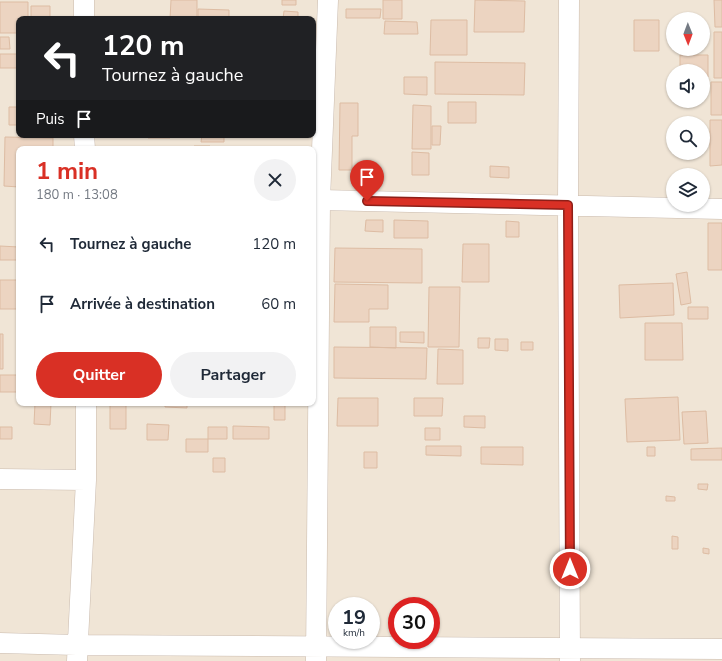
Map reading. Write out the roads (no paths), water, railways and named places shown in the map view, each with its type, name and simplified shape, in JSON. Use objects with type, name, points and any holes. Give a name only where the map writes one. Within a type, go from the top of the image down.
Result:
[{"type":"street","points":[[84,0],[84,16]]},
{"type":"street","points":[[316,654],[320,200],[328,0]]},
{"type":"street","points":[[569,0],[568,205],[570,655]]},
{"type":"street","points":[[320,200],[722,209]]},
{"type":"street","points":[[77,653],[86,480],[86,406]]},
{"type":"street","points":[[0,479],[86,480]]},
{"type":"street","points":[[0,643],[77,653],[570,655],[722,649]]}]
